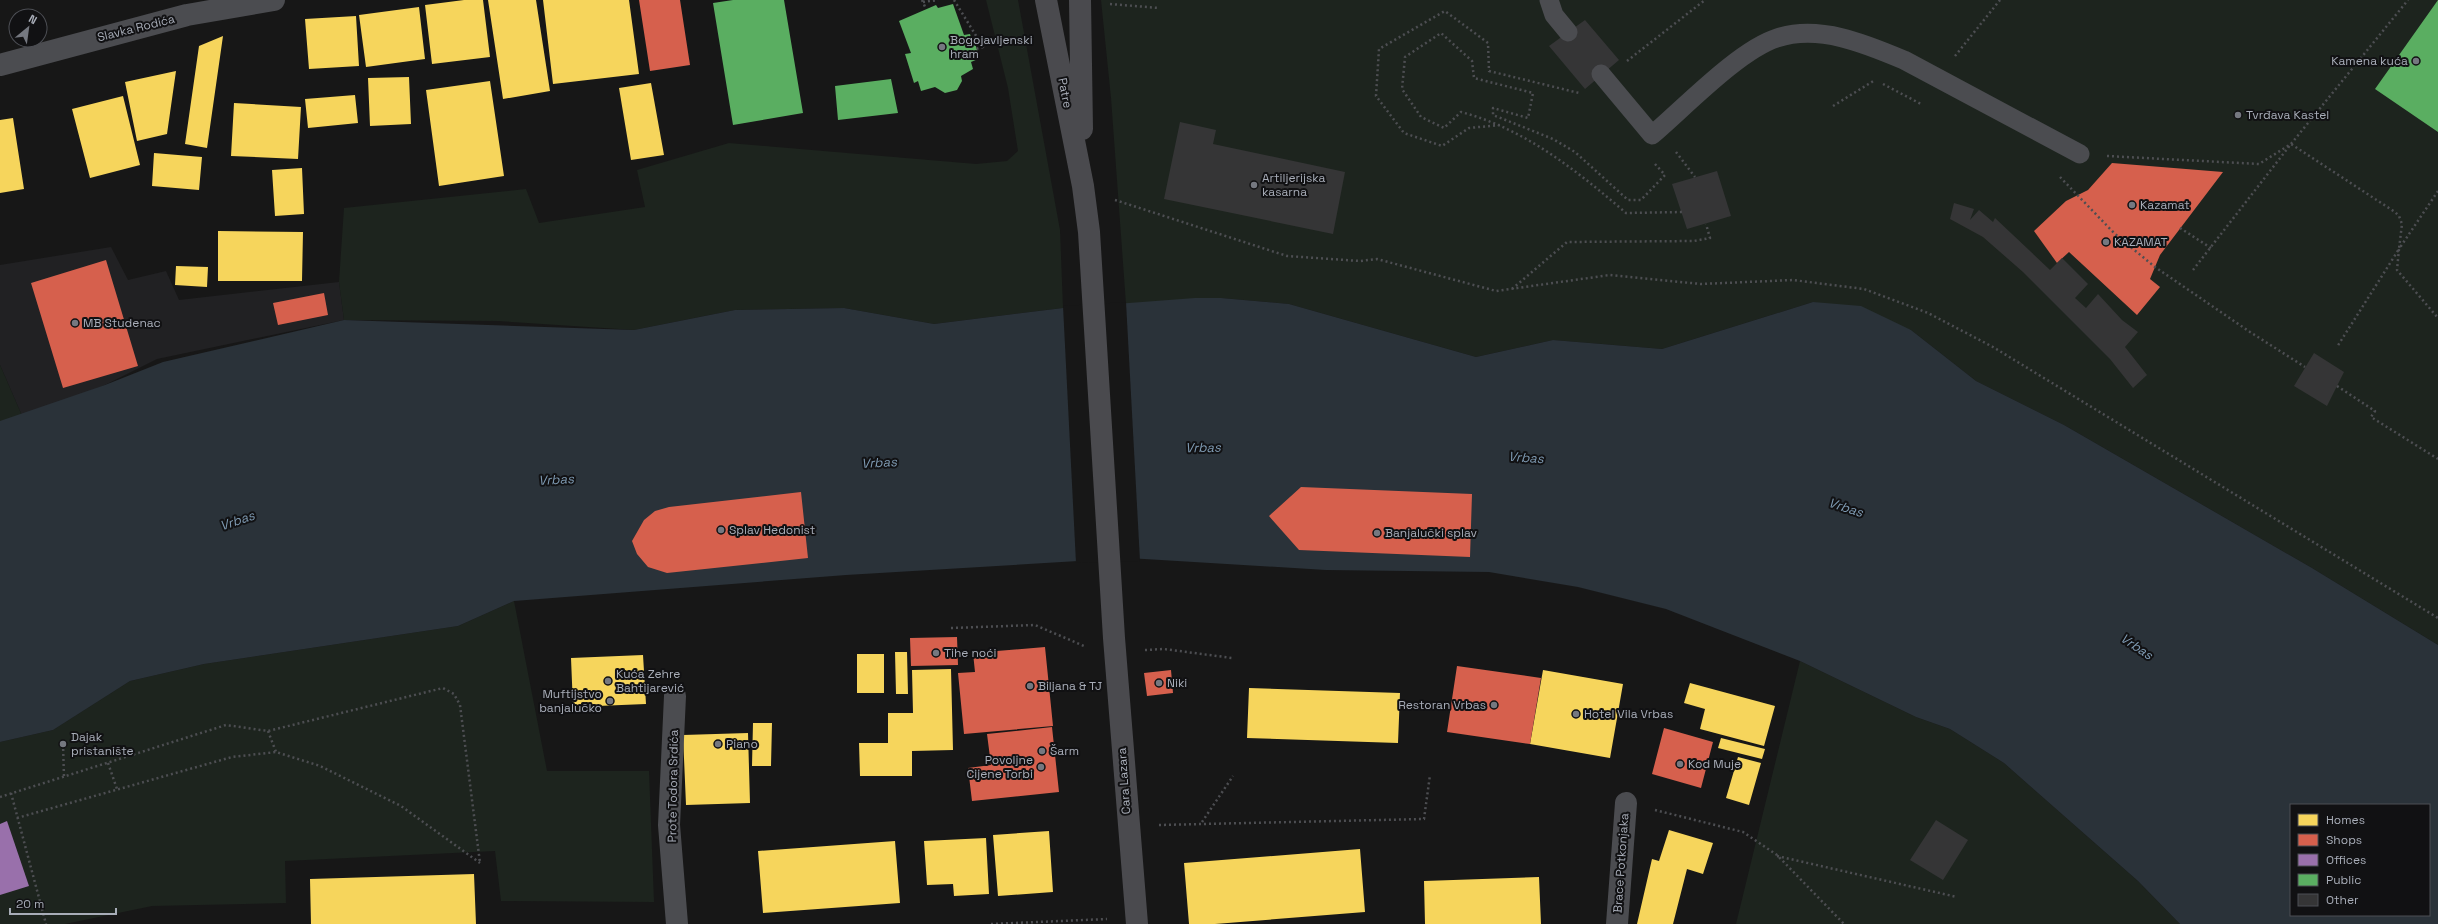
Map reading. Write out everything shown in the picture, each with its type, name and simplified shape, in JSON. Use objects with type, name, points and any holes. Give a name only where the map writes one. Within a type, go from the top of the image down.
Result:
[{"type":"street","name":"Slavka Rodića","points":[[0,65],[187,15],[274,0]]},
{"type":"street","name":"Patre","points":[[1046,0],[1083,186],[1089,232]]},
{"type":"street","name":"Patre","points":[[1080,0],[1083,186]]},
{"type":"street","name":"Cara Lazara","points":[[1089,232],[1114,638],[1137,924]]},
{"type":"street","name":"Prote Todora Srdića","points":[[675,696],[669,825],[677,924]]},
{"type":"street","name":"Brace Potkonjaka","points":[[1617,924],[1626,803]]},
{"type":"lane","points":[[1550,0],[1554,15],[1568,32]]},
{"type":"lane","points":[[1601,74],[1652,135],[1755,48],[1779,37],[1810,34],[1853,41],[1877,49],[1938,77],[2080,154]]},
{"type":"path","points":[[926,9],[923,1],[938,0]]},
{"type":"path","points":[[954,0],[983,47],[976,49]]},
{"type":"path","points":[[1624,63],[1705,0]]},
{"type":"path","points":[[1938,77],[2000,0]]},
{"type":"path","points":[[2193,270],[2291,144],[2408,0]]},
{"type":"path","points":[[1112,4],[1159,8]]},
{"type":"path","points":[[1500,125],[1469,128],[1442,146],[1404,133],[1376,96],[1379,49],[1446,11],[1488,42],[1489,71],[1583,94]]},
{"type":"path","points":[[1649,158],[1665,175],[1641,200],[1628,200],[1575,152],[1552,139],[1493,115],[1494,108],[1528,118],[1534,92],[1474,78],[1472,61],[1441,33],[1406,57],[1402,89],[1421,117],[1444,128],[1461,112],[1500,125],[1558,158],[1583,175],[1626,213],[1682,212]]},
{"type":"path","points":[[1833,106],[1874,80],[1923,105]]},
{"type":"path","points":[[2080,154],[2260,164],[2291,144]]},
{"type":"path","points":[[2291,144],[2399,216],[2402,224],[2397,270],[2438,318]]},
{"type":"path","points":[[2055,173],[2115,234],[2155,267],[2232,320],[2305,367]]},
{"type":"path","points":[[2337,347],[2399,249],[2438,191]]},
{"type":"path","points":[[1114,200],[1286,256],[1360,261],[1377,260],[1496,291],[1610,275],[1701,284],[1793,280],[1864,289],[1928,313],[1993,347],[2438,618]]},
{"type":"path","points":[[1512,289],[1567,242],[1694,241],[1710,238],[1706,224]]},
{"type":"path","points":[[2180,228],[2211,248]]},
{"type":"path","points":[[2337,386],[2375,411],[2371,417],[2438,459]]},
{"type":"path","points":[[951,628],[1035,625],[1086,646]]},
{"type":"path","points":[[1138,650],[1164,649],[1232,658]]},
{"type":"path","points":[[0,797],[226,725],[268,731],[443,688],[454,694],[460,705],[480,863],[401,806],[320,766],[276,752],[232,757],[17,818]]},
{"type":"path","points":[[268,731],[276,752]]},
{"type":"path","points":[[63,744],[64,777]]},
{"type":"path","points":[[108,763],[117,790]]},
{"type":"path","points":[[1154,825],[1202,822],[1424,819],[1430,775]]},
{"type":"path","points":[[1202,822],[1233,776]]},
{"type":"path","points":[[11,793],[46,924]]},
{"type":"path","points":[[1626,803],[1743,832],[1777,855],[1844,924]]},
{"type":"path","points":[[1777,855],[1957,897]]},
{"type":"path","points":[[991,924],[1114,918]]},
{"type":"shaded area","points":[[986,0],[1018,0],[1060,230],[1063,308],[934,324],[844,308],[735,310],[634,330],[498,321],[344,320],[339,282],[344,208],[526,189],[539,223],[645,207],[637,170],[729,143],[976,164],[1007,161],[1018,151],[1008,88]]},
{"type":"shaded area","points":[[1101,0],[2438,0],[2438,645],[2312,568],[2064,425],[1976,381],[1911,330],[1813,302],[1662,349],[1553,340],[1476,357],[1289,304],[1221,298],[1126,304],[1111,98]]},
{"type":"shaded area","points":[[111,247],[128,280],[166,271],[179,300],[339,282],[344,320],[157,359],[105,385],[23,418],[0,365],[0,265]]},
{"type":"shaded area","points":[[0,365],[23,418],[0,425]]},
{"type":"shaded area","points":[[514,601],[547,771],[649,771],[654,902],[501,901],[495,851],[285,861],[286,903],[152,906],[65,924],[0,924],[0,742],[53,730],[130,681],[204,664],[458,626]]},
{"type":"shaded area","points":[[1800,661],[1916,717],[1950,729],[2004,763],[2138,881],[2180,924],[1736,924]]},
{"type":"water","name":"Vrbas","points":[[1195,298],[1221,298],[1289,304],[1476,357],[1553,340],[1662,349],[1813,302],[1861,306],[1911,330],[1976,381],[2064,425],[2312,568],[2438,645],[2438,924],[2180,924],[2138,881],[2004,763],[1950,729],[1916,717],[1800,661],[1666,609],[1578,587],[1489,572],[1326,570],[1128,558],[846,575],[514,601],[458,626],[204,664],[130,681],[53,730],[0,742],[0,421],[105,385],[163,362],[344,320],[634,330],[735,310],[844,308],[934,324],[1063,308]]},
{"type":"pier","points":[[1126,302],[1140,561],[1076,563],[1063,306]]},
{"type":"building: Homes","points":[[464,0],[483,0],[490,57],[432,64],[425,5]]},
{"type":"building: Homes","points":[[488,0],[536,0],[550,91],[503,99]]},
{"type":"building: Homes","points":[[543,0],[629,0],[639,74],[553,84]]},
{"type":"building: Homes","points":[[419,7],[425,59],[366,67],[359,15]]},
{"type":"building: Homes","points":[[356,16],[359,66],[309,69],[305,19]]},
{"type":"building: Homes","points":[[223,36],[207,148],[185,144],[199,46]]},
{"type":"building: Homes","points":[[176,71],[167,134],[137,141],[125,82]]},
{"type":"building: Homes","points":[[409,77],[411,124],[370,126],[368,78]]},
{"type":"building: Homes","points":[[490,81],[504,176],[439,186],[426,90]]},
{"type":"building: Homes","points":[[651,83],[664,155],[631,160],[619,88]]},
{"type":"building: Homes","points":[[355,95],[358,123],[308,128],[305,99]]},
{"type":"building: Homes","points":[[123,96],[140,165],[90,178],[72,109]]},
{"type":"building: Homes","points":[[234,103],[301,107],[298,159],[231,156]]},
{"type":"building: Homes","points":[[13,118],[24,189],[0,193],[0,120]]},
{"type":"building: Homes","points":[[154,153],[202,157],[199,190],[152,186]]},
{"type":"building: Homes","points":[[302,168],[304,214],[275,216],[272,170]]},
{"type":"building: Homes","points":[[218,231],[303,232],[302,281],[218,281]]},
{"type":"building: Homes","points":[[176,266],[208,267],[207,287],[175,285]]},
{"type":"building: Homes","points":[[895,652],[907,652],[908,694],[896,694]]},
{"type":"building: Homes","points":[[857,654],[884,654],[884,693],[857,693]]},
{"type":"building: Homes","name":"Kuća Zehre Bahtijarević","points":[[643,655],[646,704],[573,707],[571,658]]},
{"type":"building: Homes","points":[[951,669],[953,750],[912,751],[912,776],[860,776],[859,743],[888,743],[888,713],[913,713],[912,670]]},
{"type":"building: Homes","name":"Hotel Vila Vrbas","points":[[1543,670],[1623,684],[1610,758],[1530,744]]},
{"type":"building: Homes","points":[[1690,683],[1775,706],[1764,746],[1700,729],[1705,709],[1684,703]]},
{"type":"building: Homes","points":[[1249,688],[1400,693],[1398,743],[1247,738]]},
{"type":"building: Homes","points":[[753,723],[772,723],[771,766],[752,766]]},
{"type":"building: Homes","points":[[748,733],[750,803],[686,805],[683,735]]},
{"type":"building: Homes","points":[[1721,738],[1765,749],[1762,759],[1718,748]]},
{"type":"building: Homes","points":[[1738,757],[1761,763],[1749,805],[1726,798]]},
{"type":"building: Homes","points":[[1669,830],[1713,843],[1703,874],[1687,869],[1673,924],[1637,924],[1652,859],[1659,861]]},
{"type":"building: Homes","points":[[1049,831],[1053,892],[998,896],[993,835]]},
{"type":"building: Homes","points":[[986,838],[989,894],[954,896],[953,884],[927,885],[924,841]]},
{"type":"building: Homes","points":[[895,841],[900,903],[763,913],[758,851]]},
{"type":"building: Homes","points":[[1360,849],[1365,912],[1215,924],[1189,924],[1184,863]]},
{"type":"building: Homes","points":[[474,874],[476,924],[311,924],[310,879]]},
{"type":"building: Homes","points":[[1539,877],[1541,924],[1425,924],[1424,881]]},
{"type":"building: Shops","points":[[639,0],[680,0],[690,65],[650,71]]},
{"type":"building: Shops","name":"KAZAMAT","points":[[2112,163],[2223,172],[2160,255],[2150,279],[2160,287],[2137,315],[2069,252],[2057,263],[2034,231],[2066,201],[2088,190]]},
{"type":"building: Shops","points":[[106,260],[138,366],[63,388],[31,283]]},
{"type":"building: Shops","points":[[324,293],[328,315],[278,325],[273,303]]},
{"type":"building: Shops","name":"Banjalučki splav","points":[[1301,487],[1472,494],[1470,557],[1299,550],[1269,516]]},
{"type":"building: Shops","name":"Splav Hedonist","points":[[801,492],[808,558],[667,573],[648,567],[637,554],[632,541],[644,520],[655,511],[669,507]]},
{"type":"building: Shops","points":[[957,637],[958,665],[911,666],[910,638]]},
{"type":"building: Shops","points":[[1045,647],[1053,726],[964,734],[958,673],[975,672],[973,653]]},
{"type":"building: Shops","name":"Restoran Vrbas","points":[[1457,666],[1541,678],[1530,744],[1447,732]]},
{"type":"building: Shops","name":"Niki","points":[[1171,670],[1173,693],[1147,696],[1144,673]]},
{"type":"building: Shops","points":[[1052,727],[1059,792],[972,801],[968,768],[991,765],[987,734]]},
{"type":"building: Shops","points":[[1664,728],[1713,742],[1701,788],[1652,774]]},
{"type":"building: Offices","points":[[7,821],[29,886],[0,895],[0,824]]},
{"type":"building: Public","points":[[733,0],[784,0],[803,113],[733,125],[713,3]]},
{"type":"building: Public","name":"Kamena kuća","points":[[2438,0],[2438,132],[2375,89]]},
{"type":"building: Public","name":"Bogojavljenski hram","points":[[953,4],[964,35],[970,34],[972,41],[974,41],[979,55],[976,56],[978,59],[971,62],[973,69],[961,76],[962,81],[957,90],[945,93],[935,87],[921,91],[918,81],[914,83],[905,54],[911,53],[899,21],[936,5],[938,8]]},
{"type":"building: Public","points":[[891,79],[898,113],[838,120],[835,86]]},
{"type":"building: Other","points":[[1585,20],[1619,60],[1585,89],[1549,46]]},
{"type":"building: Other","name":"Artiljerijska kasarna","points":[[1180,122],[1216,130],[1213,144],[1345,172],[1333,234],[1164,199]]},
{"type":"building: Other","points":[[1717,171],[1731,216],[1687,229],[1672,184]]},
{"type":"building: Other","points":[[1954,203],[1974,209],[1970,220],[1979,210],[1993,222],[1995,218],[2050,270],[2062,258],[2088,284],[2075,298],[2086,308],[2098,294],[2122,320],[2138,332],[2125,347],[2147,375],[2133,388],[2110,359],[2023,272],[1983,237],[1950,219]]},
{"type":"building: Other","points":[[2314,353],[2344,372],[2327,406],[2294,386]]},
{"type":"building: Other","points":[[1936,820],[1968,840],[1943,880],[1910,860]]},
{"type":"place","name":"Bogojavljenski hram","points":[[942,47]]},
{"type":"place","name":"Kamena kuća","points":[[2416,61]]},
{"type":"place","name":"Tvrđava Kastel","points":[[2238,115]]},
{"type":"place","name":"Artiljerijska kasarna","points":[[1254,185]]},
{"type":"place","name":"Kazamat","points":[[2132,205]]},
{"type":"place","name":"KAZAMAT","points":[[2106,242]]},
{"type":"place","name":"MB Studenac","points":[[75,323]]},
{"type":"place","name":"Splav Hedonist","points":[[721,530]]},
{"type":"place","name":"Banjalučki splav","points":[[1377,533]]},
{"type":"place","name":"Tihe noći","points":[[936,653]]},
{"type":"place","name":"Kuća Zehre Bahtijarević","points":[[608,681]]},
{"type":"place","name":"Niki","points":[[1159,683]]},
{"type":"place","name":"Biljana & TJ","points":[[1030,686]]},
{"type":"place","name":"Muftijstvo banjalučko","points":[[610,701]]},
{"type":"place","name":"Restoran Vrbas","points":[[1494,705]]},
{"type":"place","name":"Hotel Vila Vrbas","points":[[1576,714]]},
{"type":"place","name":"Dajak pristanište","points":[[63,744]]},
{"type":"place","name":"Piano","points":[[718,744]]},
{"type":"place","name":"Šarm","points":[[1042,751]]},
{"type":"place","name":"Kod Muje","points":[[1680,764]]},
{"type":"place","name":"Povoljne Cijene Torbi","points":[[1041,767]]}]
